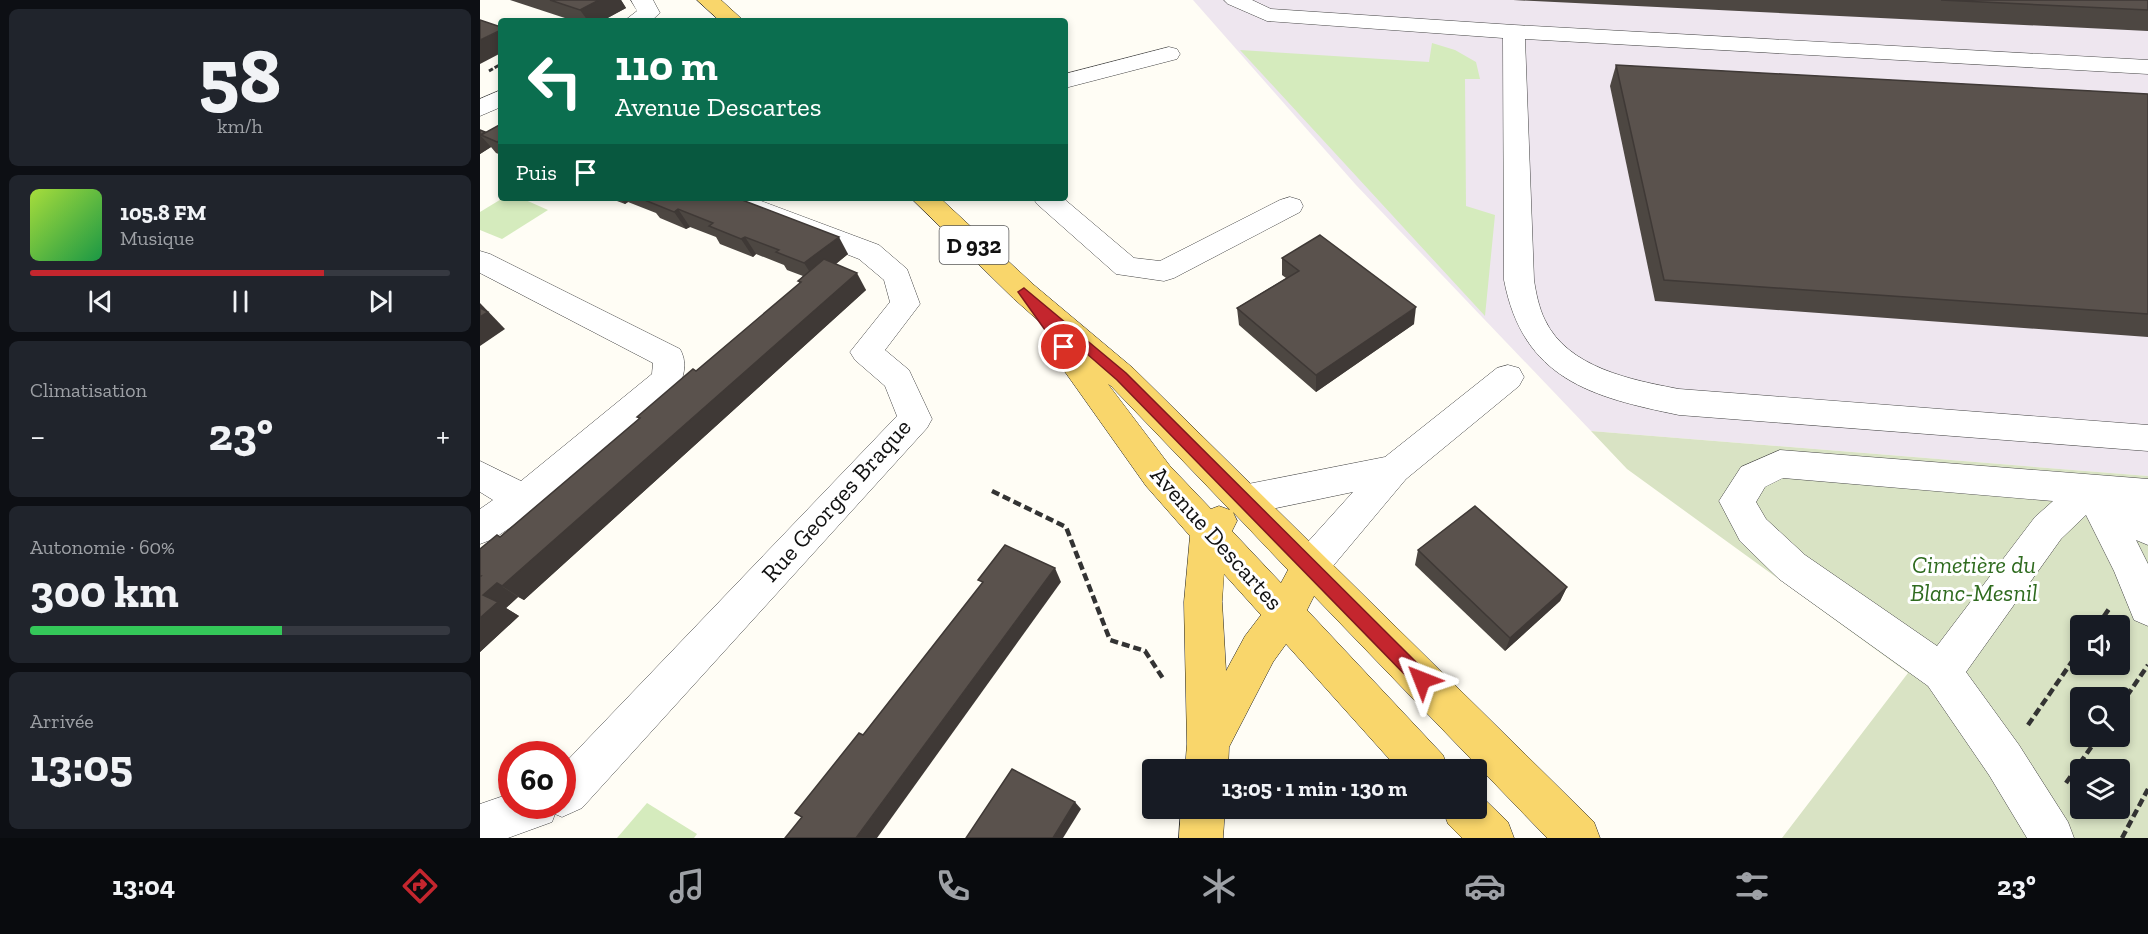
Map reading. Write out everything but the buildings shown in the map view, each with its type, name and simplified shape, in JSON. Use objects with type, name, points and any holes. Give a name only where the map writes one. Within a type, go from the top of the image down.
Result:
[{"type":"main road","points":[[708,0],[729,18]]},
{"type":"main road","name":"Avenue Descartes","points":[[927,201],[1024,292],[1122,377],[1578,838]]},
{"type":"main road","name":"Avenue Descartes","points":[[1024,292],[1158,476],[1418,759]]},
{"type":"main road","points":[[1207,757],[1203,602],[1209,530],[1244,500]]},
{"type":"main road","points":[[1207,757],[1259,649],[1285,614],[1310,566]]},
{"type":"main road","points":[[1201,838],[1202,819]]},
{"type":"main road","points":[[1474,819],[1492,838]]},
{"type":"street","points":[[1235,0],[1267,15],[1514,32],[2148,67]]},
{"type":"street","points":[[1514,32],[1513,76],[1519,280],[1532,326],[1545,344],[1565,361],[1595,380],[1634,393],[1679,402],[2148,438]]},
{"type":"street","points":[[1068,80],[1169,54]]},
{"type":"street","name":"Rue Georges Braque","points":[[576,783],[915,419],[898,379],[866,352],[905,304],[897,276],[869,252],[736,201]]},
{"type":"street","points":[[1049,201],[1126,267],[1164,271],[1290,206]]},
{"type":"street","points":[[480,261],[669,357],[667,379],[523,500],[480,528]]},
{"type":"street","points":[[1310,566],[1394,469],[1508,377]]},
{"type":"street","points":[[2046,829],[2004,760],[1942,672],[1792,567],[1753,530],[1737,501],[1753,477],[1780,464],[2148,494]]},
{"type":"street","points":[[1244,500],[1394,469]]},
{"type":"street","points":[[480,475],[523,500]]},
{"type":"street","points":[[2090,489],[2148,529]]},
{"type":"street","points":[[2090,489],[2131,567],[2148,608]]},
{"type":"street","points":[[1942,672],[2048,528],[2090,489]]},
{"type":"street","points":[[480,826],[500,819]]},
{"type":"path","points":[[992,491],[1066,527],[1110,640],[1144,651],[1170,688]]},
{"type":"path","points":[[2004,760],[2070,664]]},
{"type":"path","points":[[2130,691],[2148,665]]},
{"type":"path","points":[[2046,829],[2092,747]]},
{"type":"path","points":[[2122,838],[2148,789]]},
{"type":"shaded area","points":[[1193,0],[2148,0],[2148,476],[1591,431],[1356,185]]},
{"type":"green space","points":[[1432,43],[1455,50],[1476,62],[1480,79],[1465,79],[1466,206],[1495,215],[1485,316],[1240,50],[1429,62]]},
{"type":"green space","points":[[498,201],[528,201],[548,210],[502,239],[480,230],[480,212]]},
{"type":"green space","name":"Cimetière du Blanc-Mesnil","points":[[1591,431],[2148,476],[2148,838],[1782,838],[1908,673],[1627,469]]},
{"type":"green space","points":[[647,803],[697,834],[694,838],[617,838]]},
{"type":"route","points":[[1064,347],[1024,292],[1122,377],[1422,680]]}]
